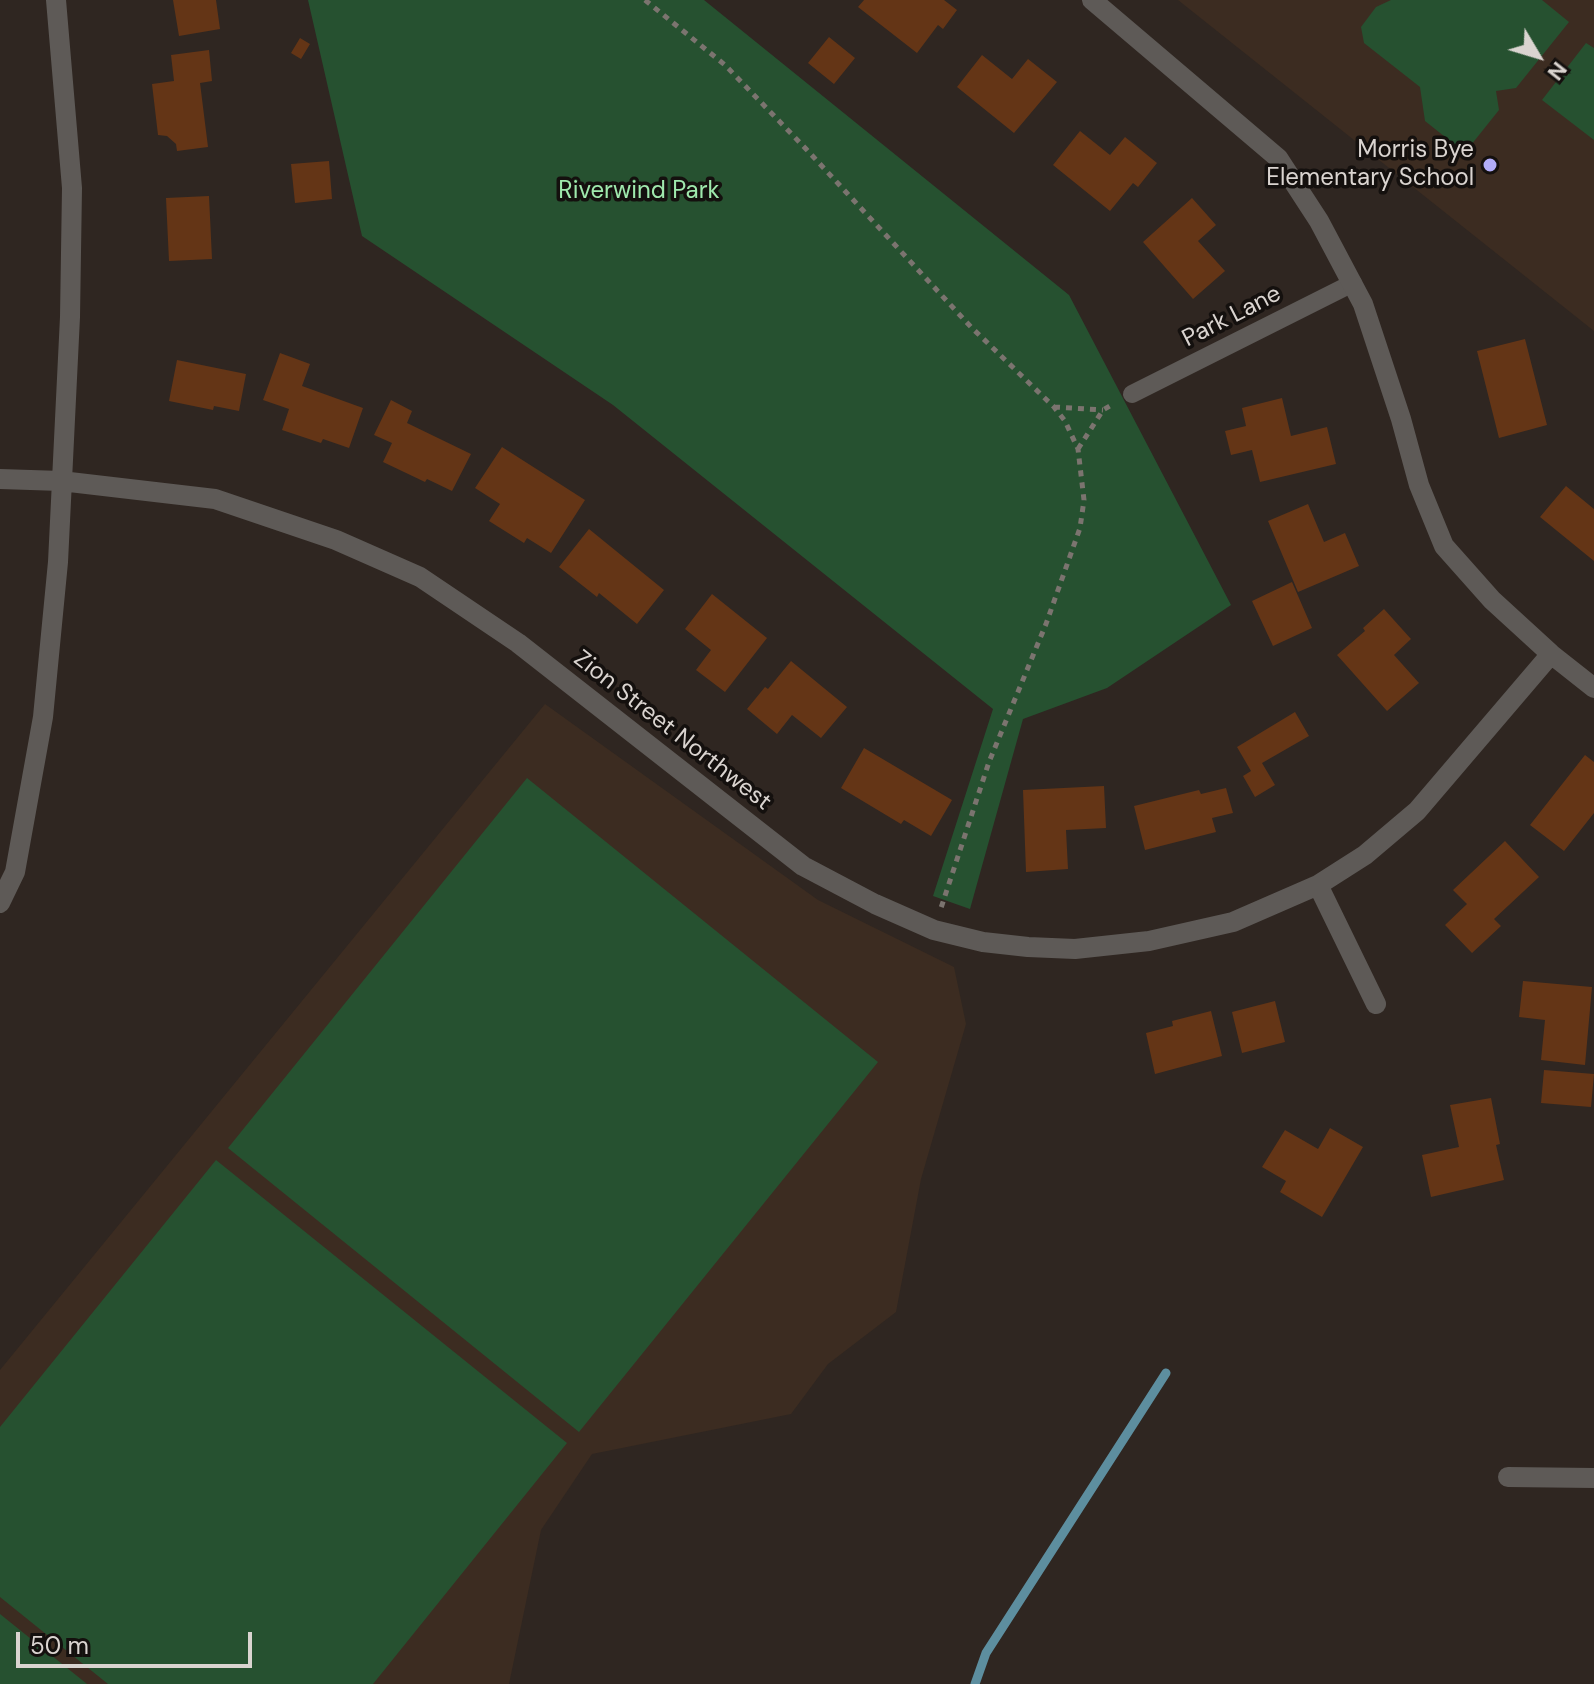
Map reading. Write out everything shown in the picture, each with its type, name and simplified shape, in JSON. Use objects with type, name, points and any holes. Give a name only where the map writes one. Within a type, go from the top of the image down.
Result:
[{"type":"street","points":[[0,903],[15,872],[43,717],[58,562],[70,317],[72,188],[56,0]]},
{"type":"street","points":[[1092,0],[1278,158],[1319,221],[1363,304],[1419,485],[1444,546],[1492,600],[1594,688]]},
{"type":"street","name":"Zion Street Northwest","points":[[0,479],[61,481],[215,499],[336,540],[420,577],[518,643],[803,866],[875,904],[934,930],[983,942],[1028,947],[1108,947],[1149,941],[1233,922],[1318,885],[1365,855],[1417,811],[1551,654]]},
{"type":"street","points":[[1318,885],[1376,1004]]},
{"type":"street","points":[[1508,1477],[1594,1478]]},
{"type":"lane","name":"Park Lane","points":[[1132,394],[1353,283]]},
{"type":"path","points":[[645,0],[725,65],[971,327],[1054,407],[1065,421],[1078,449],[1084,500],[1080,528],[1046,624],[989,762],[934,930]]},
{"type":"path","points":[[1078,449],[1103,410],[1132,394]]},
{"type":"path","points":[[1054,407],[1103,410]]},
{"type":"shaded area","name":"Morris Bye Elementary School","points":[[1178,0],[1594,0],[1594,331]]},
{"type":"shaded area","points":[[545,704],[818,900],[954,967],[966,1024],[921,1179],[896,1312],[828,1364],[791,1414],[592,1454],[541,1530],[509,1684],[0,1684],[0,1370]]},
{"type":"green space","name":"Riverwind Park","points":[[308,0],[704,0],[1069,295],[1231,605],[1107,688],[1023,719],[970,909],[933,896],[993,709],[613,405],[362,236]]},
{"type":"green space","points":[[1391,0],[1542,0],[1569,22],[1516,88],[1496,91],[1499,110],[1467,150],[1459,148],[1425,121],[1420,87],[1364,43],[1361,27],[1376,7]]},
{"type":"green space","points":[[1586,43],[1594,48],[1594,140],[1542,100]]},
{"type":"green space","points":[[527,778],[878,1062],[579,1432],[228,1148]]},
{"type":"green space","points":[[216,1160],[567,1443],[373,1684],[108,1684],[0,1597],[0,1427]]},
{"type":"green space","points":[[0,1614],[87,1684],[0,1684]]},
{"type":"building","points":[[173,0],[216,0],[220,29],[179,36]]},
{"type":"building","points":[[864,0],[944,0],[957,10],[943,29],[938,25],[917,53],[858,7]]},
{"type":"building","points":[[829,37],[855,58],[834,84],[808,63]]},
{"type":"building","points":[[300,38],[310,44],[301,59],[291,53]]},
{"type":"building","points":[[209,50],[212,81],[200,83],[208,147],[177,151],[176,144],[167,136],[158,135],[152,84],[174,81],[171,55]]},
{"type":"building","points":[[982,55],[1012,79],[1028,59],[1057,82],[1014,133],[957,87]]},
{"type":"building","points":[[1080,131],[1110,155],[1125,137],[1157,163],[1138,187],[1133,183],[1110,211],[1053,165]]},
{"type":"building","points":[[329,161],[332,199],[295,203],[291,164]]},
{"type":"building","points":[[209,196],[212,259],[169,261],[166,198]]},
{"type":"building","points":[[1192,198],[1216,225],[1198,241],[1225,271],[1193,299],[1143,242]]},
{"type":"building","points":[[1525,339],[1547,425],[1499,438],[1477,351]]},
{"type":"building","points":[[280,353],[310,364],[302,386],[363,408],[349,448],[323,439],[321,443],[282,430],[289,409],[263,400]]},
{"type":"building","points":[[177,360],[246,374],[239,411],[214,406],[213,410],[169,401]]},
{"type":"building","points":[[1282,398],[1291,436],[1327,427],[1336,464],[1260,482],[1252,450],[1231,455],[1225,431],[1246,426],[1242,408]]},
{"type":"building","points":[[391,400],[412,411],[407,423],[471,454],[452,491],[383,462],[392,443],[374,435]]},
{"type":"building","points":[[502,447],[585,500],[551,553],[527,538],[524,543],[489,521],[500,504],[475,488]]},
{"type":"building","points":[[1566,486],[1594,509],[1594,561],[1540,517]]},
{"type":"building","points":[[1308,504],[1324,542],[1345,533],[1359,566],[1298,592],[1268,521]]},
{"type":"building","points":[[589,529],[664,590],[637,624],[599,593],[597,597],[559,567]]},
{"type":"building","points":[[1292,582],[1312,628],[1273,646],[1252,601]]},
{"type":"building","points":[[712,594],[767,638],[725,692],[696,670],[711,650],[685,629]]},
{"type":"building","points":[[1384,609],[1411,639],[1394,655],[1419,683],[1387,711],[1337,655],[1365,631],[1363,628]]},
{"type":"building","points":[[791,661],[847,707],[821,738],[792,715],[777,734],[747,709]]},
{"type":"building","points":[[1295,712],[1309,736],[1262,763],[1275,785],[1255,797],[1243,776],[1251,771],[1237,747]]},
{"type":"building","points":[[864,748],[952,800],[931,836],[904,820],[901,824],[841,788]]},
{"type":"building","points":[[1585,755],[1594,762],[1594,813],[1564,851],[1530,825]]},
{"type":"building","points":[[1104,786],[1106,828],[1066,830],[1068,869],[1026,872],[1023,790]]},
{"type":"building","points":[[1226,788],[1233,813],[1212,818],[1216,832],[1145,850],[1134,806],[1199,790],[1201,794]]},
{"type":"building","points":[[1505,841],[1539,877],[1494,919],[1501,926],[1472,953],[1445,925],[1467,904],[1453,890]]},
{"type":"building","points":[[1523,981],[1592,987],[1585,1065],[1541,1060],[1545,1020],[1519,1017]]},
{"type":"building","points":[[1275,1001],[1285,1042],[1242,1053],[1232,1012]]},
{"type":"building","points":[[1211,1011],[1222,1056],[1155,1074],[1146,1033],[1173,1026],[1172,1021]]},
{"type":"building","points":[[1544,1070],[1594,1074],[1591,1107],[1541,1103]]},
{"type":"building","points":[[1491,1098],[1500,1144],[1496,1145],[1504,1180],[1431,1197],[1422,1155],[1459,1147],[1450,1105]]},
{"type":"building","points":[[1330,1128],[1363,1147],[1322,1217],[1280,1192],[1286,1181],[1262,1167],[1285,1130],[1318,1149]]},
{"type":"waterway","points":[[975,1684],[986,1653],[1166,1373]]},
{"type":"place","name":"Morris Bye Elementary School","points":[[1490,165]]}]
